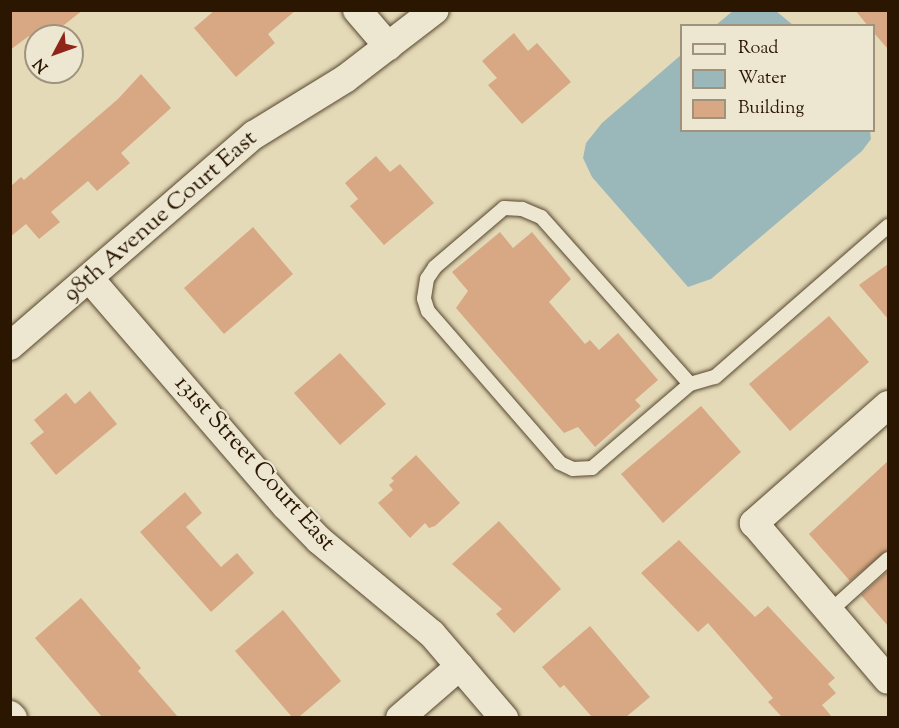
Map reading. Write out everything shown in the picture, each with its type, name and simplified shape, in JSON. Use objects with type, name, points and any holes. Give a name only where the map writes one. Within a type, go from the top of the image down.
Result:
[{"type":"street","points":[[357,10],[388,46]]},
{"type":"street","name":"98th Avenue Court East","points":[[10,346],[254,135],[345,79],[435,10]]},
{"type":"street","name":"131st Street Court East","points":[[89,278],[319,540],[432,634],[504,717]]},
{"type":"street","points":[[888,405],[754,523],[888,680]]},
{"type":"street","points":[[400,717],[460,666]]},
{"type":"lane","points":[[690,384],[541,217],[522,209],[504,208],[435,267],[427,279],[424,299],[428,311],[560,463],[573,469],[592,468],[690,384],[715,377],[888,226]]},
{"type":"lane","points":[[830,611],[888,559]]},
{"type":"water","points":[[734,10],[776,11],[792,24],[717,24]]},
{"type":"water","points":[[680,56],[680,132],[870,132],[871,139],[862,151],[711,279],[688,287],[592,177],[583,158],[586,143],[602,123]]},
{"type":"building","points":[[10,10],[83,10],[65,24],[24,24],[24,40],[10,50]]},
{"type":"building","points":[[215,10],[296,10],[268,34],[275,43],[236,77],[194,28]]},
{"type":"building","points":[[855,10],[888,10],[888,49],[875,34],[875,24],[866,24]]},
{"type":"building","points":[[514,33],[528,51],[537,43],[571,82],[522,124],[488,85],[497,78],[482,61]]},
{"type":"building","points":[[141,74],[171,108],[121,153],[130,163],[97,191],[88,181],[51,212],[60,222],[39,239],[26,224],[10,237],[10,187],[21,177],[24,180],[118,99]]},
{"type":"building","points":[[376,156],[390,172],[400,164],[434,203],[384,245],[350,206],[358,199],[345,183]]},
{"type":"building","points":[[253,227],[293,274],[224,334],[184,288]]},
{"type":"building","points":[[500,232],[513,248],[532,232],[571,279],[549,302],[585,344],[590,340],[599,350],[618,333],[658,380],[635,400],[641,406],[595,447],[578,427],[564,433],[456,308],[468,291],[452,272]]},
{"type":"building","points":[[888,264],[888,319],[859,285]]},
{"type":"building","points":[[829,316],[869,362],[790,431],[749,384]]},
{"type":"building","points":[[340,353],[386,404],[340,445],[294,393]]},
{"type":"building","points":[[90,391],[117,424],[56,475],[30,443],[44,432],[34,420],[66,393],[75,404]]},
{"type":"building","points":[[701,406],[741,452],[663,523],[621,474]]},
{"type":"building","points":[[416,455],[460,503],[435,526],[429,528],[425,523],[410,538],[378,503],[393,490],[389,485],[394,481],[391,478]]},
{"type":"building","points":[[888,461],[888,550],[850,581],[809,534]]},
{"type":"building","points":[[185,492],[202,513],[186,527],[221,567],[237,553],[254,573],[211,612],[140,532]]},
{"type":"building","points":[[499,521],[561,589],[514,633],[496,614],[502,609],[452,564]]},
{"type":"building","points":[[679,540],[755,617],[768,606],[835,678],[828,684],[836,693],[822,705],[832,717],[782,717],[768,702],[773,698],[708,623],[698,632],[641,573]]},
{"type":"building","points":[[888,571],[888,626],[861,595]]},
{"type":"building","points":[[81,598],[141,668],[138,671],[178,717],[102,717],[35,638]]},
{"type":"building","points":[[283,610],[341,681],[299,717],[292,717],[235,651]]},
{"type":"building","points":[[590,626],[650,697],[626,717],[592,717],[564,685],[560,688],[542,667]]}]
